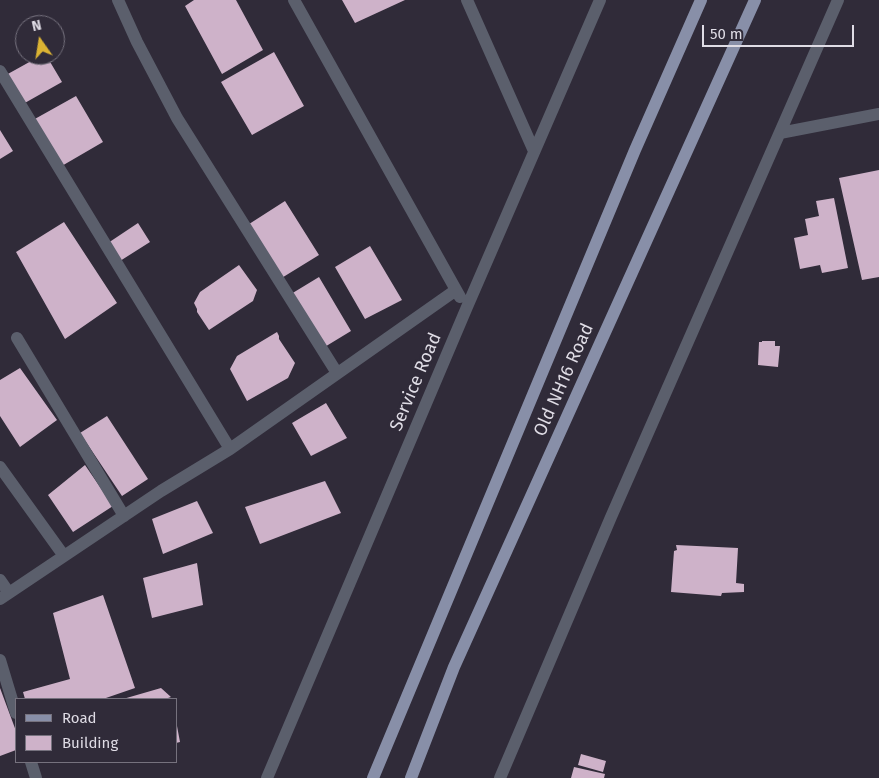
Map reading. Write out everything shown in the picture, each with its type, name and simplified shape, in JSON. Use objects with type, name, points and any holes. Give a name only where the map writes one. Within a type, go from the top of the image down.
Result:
[{"type":"main road","name":"Old NH16 Road","points":[[373,778],[635,150],[701,0]]},
{"type":"main road","name":"Old NH16 Road","points":[[411,778],[454,667],[755,0]]},
{"type":"street","points":[[118,0],[137,42],[177,118],[337,373]]},
{"type":"street","points":[[294,0],[467,307]]},
{"type":"street","points":[[467,0],[534,151]]},
{"type":"street","name":"Service Road","points":[[267,778],[600,0]]},
{"type":"street","points":[[500,778],[611,517],[838,0]]},
{"type":"street","points":[[0,71],[230,449]]},
{"type":"street","points":[[780,133],[879,114]]},
{"type":"street","points":[[0,580],[4,596],[161,491],[230,449],[456,290]]},
{"type":"street","points":[[17,338],[124,516]]},
{"type":"street","points":[[0,467],[64,556]]},
{"type":"street","points":[[0,660],[15,710]]},
{"type":"street","points":[[31,763],[36,778]]},
{"type":"building","points":[[194,0],[236,0],[263,50],[222,74],[185,6]]},
{"type":"building","points":[[342,0],[405,0],[355,23]]},
{"type":"building","points":[[274,52],[304,106],[252,135],[221,82]]},
{"type":"building","points":[[24,65],[52,65],[62,82],[23,104],[6,75]]},
{"type":"building","points":[[76,96],[103,142],[60,167],[33,120]]},
{"type":"building","points":[[0,130],[13,151],[0,159]]},
{"type":"building","points":[[879,170],[879,277],[862,280],[839,178]]},
{"type":"building","points":[[834,198],[848,268],[822,273],[820,265],[800,269],[794,238],[808,235],[805,219],[819,216],[816,201]]},
{"type":"building","points":[[285,201],[319,255],[280,279],[246,226]]},
{"type":"building","points":[[64,222],[117,303],[65,339],[16,252]]},
{"type":"building","points":[[138,223],[150,242],[120,261],[108,243]]},
{"type":"building","points":[[370,246],[402,300],[365,319],[335,267]]},
{"type":"building","points":[[239,265],[257,290],[253,301],[209,330],[197,312],[194,303],[200,292]]},
{"type":"building","points":[[319,277],[351,331],[323,348],[291,294]]},
{"type":"building","points":[[277,332],[279,339],[295,363],[288,378],[247,401],[230,369],[237,356]]},
{"type":"building","points":[[775,341],[775,346],[780,346],[778,367],[758,365],[759,342]]},
{"type":"building","points":[[20,368],[57,420],[20,447],[0,416],[0,380]]},
{"type":"building","points":[[326,403],[347,438],[311,456],[292,423]]},
{"type":"building","points":[[107,416],[148,479],[122,496],[80,433]]},
{"type":"building","points":[[85,465],[113,506],[73,532],[48,495]]},
{"type":"building","points":[[325,481],[341,513],[260,544],[245,507]]},
{"type":"building","points":[[197,501],[213,533],[163,554],[152,519]]},
{"type":"building","points":[[676,545],[738,548],[736,583],[744,584],[744,592],[722,593],[721,596],[671,592],[674,551],[677,550]]},
{"type":"building","points":[[197,563],[203,605],[152,618],[143,578]]},
{"type":"building","points":[[103,595],[135,688],[106,698],[25,698],[23,692],[70,679],[53,613]]},
{"type":"building","points":[[0,688],[15,728],[15,750],[0,756]]},
{"type":"building","points":[[161,688],[171,697],[168,698],[126,698]]},
{"type":"building","points":[[581,754],[606,761],[603,772],[578,765]]},
{"type":"building","points":[[574,767],[605,774],[604,778],[571,778]]}]
